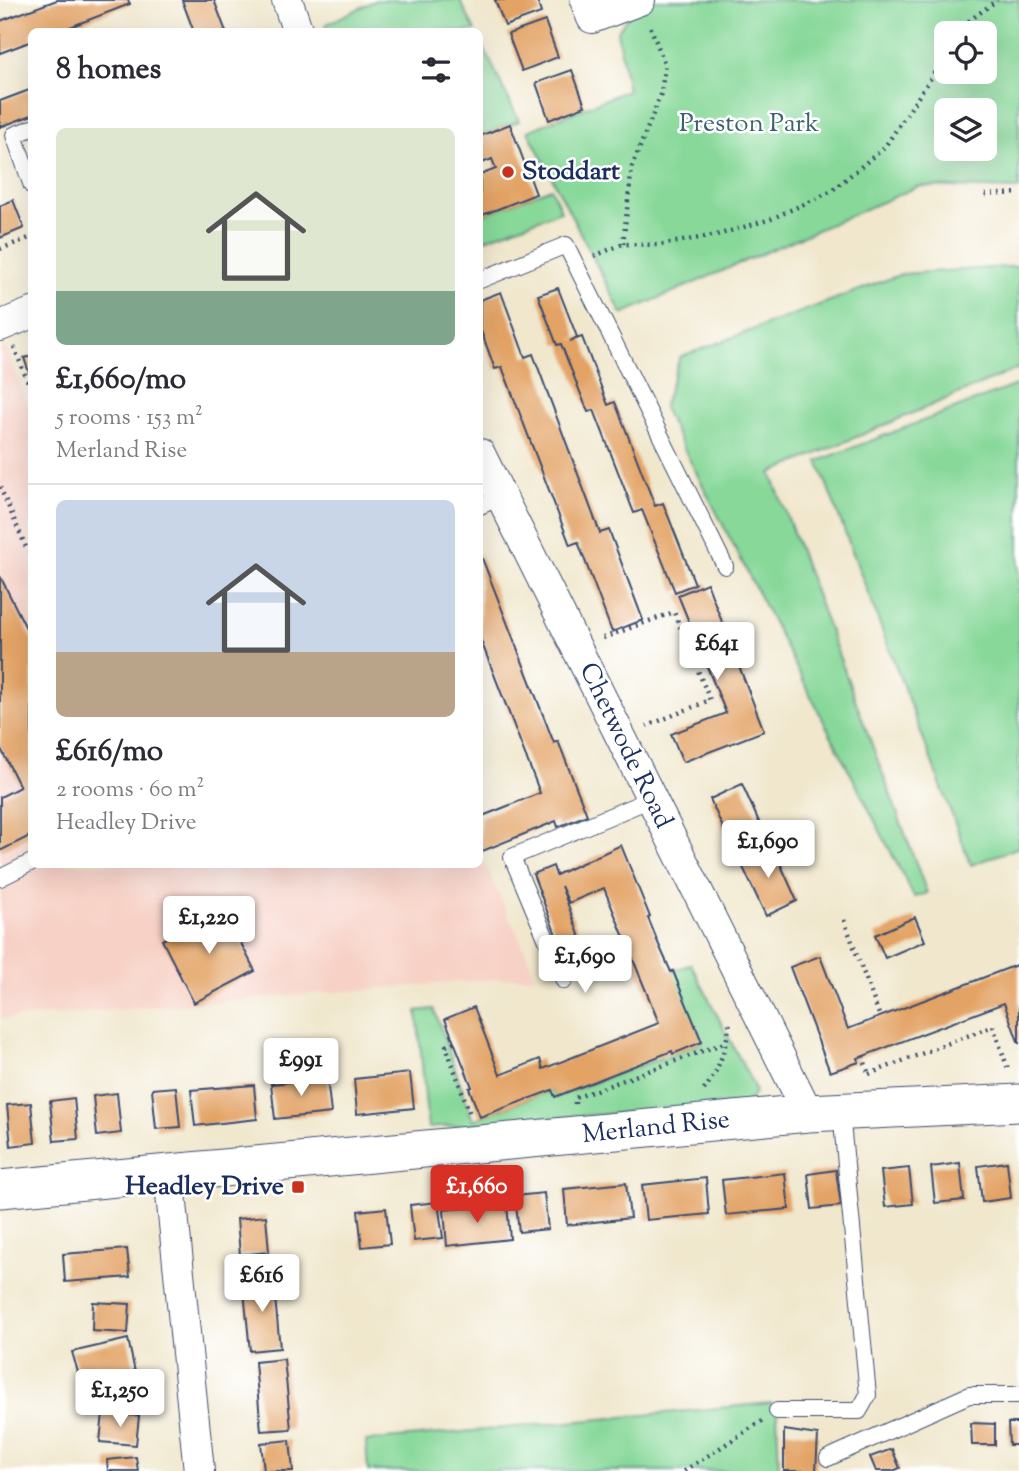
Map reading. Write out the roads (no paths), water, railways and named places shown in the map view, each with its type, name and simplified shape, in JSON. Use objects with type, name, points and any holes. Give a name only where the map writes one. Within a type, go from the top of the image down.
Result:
[{"type":"street","points":[[287,0],[297,28]]},
{"type":"street","points":[[585,0],[593,18],[643,6]]},
{"type":"street","name":"Chetwode Road","points":[[483,468],[490,501],[576,649],[651,799],[824,1113]]},
{"type":"street","name":"Merland Rise","points":[[0,1189],[824,1113],[1015,1089]]},
{"type":"street","points":[[169,1174],[198,1471]]},
{"type":"lane","points":[[28,130],[14,135],[28,175]]},
{"type":"lane","points":[[483,279],[566,245],[725,566]]},
{"type":"lane","points":[[564,981],[512,857],[651,799]]},
{"type":"lane","points":[[0,878],[28,864]]},
{"type":"lane","points":[[777,1411],[859,1411],[868,1395],[824,1113]]},
{"type":"lane","points":[[828,1458],[969,1395],[1019,1395]]},
{"type":"place","name":"Stoddart","points":[[508,172]]},
{"type":"place","name":"Headley Drive","points":[[298,1187]]},
{"type":"park label","name":"Preston Park","points":[[749,124]]}]
